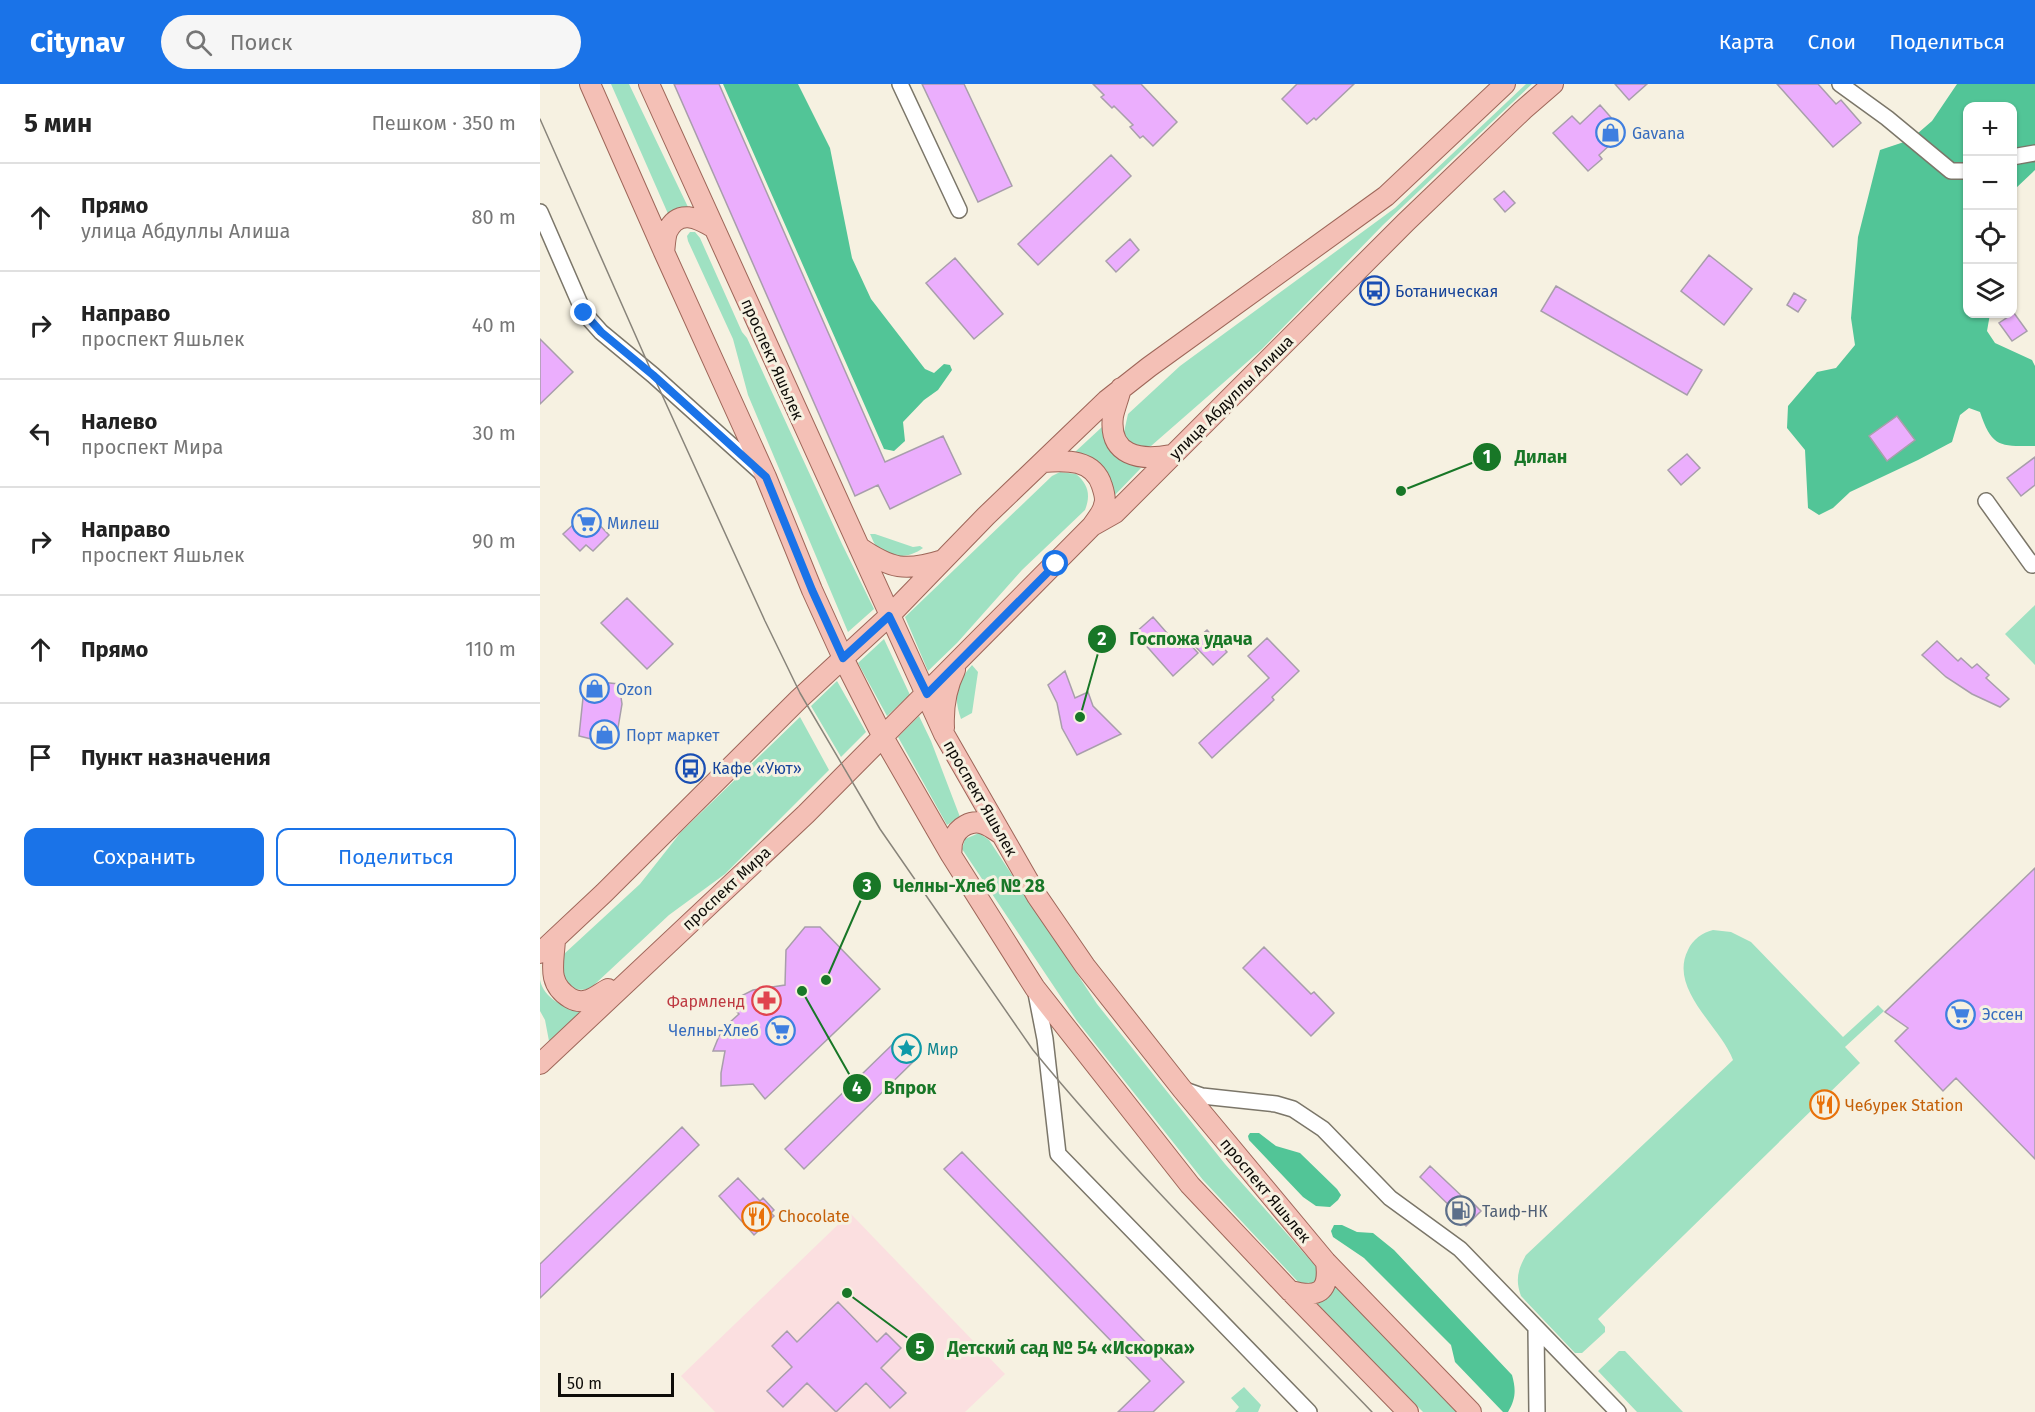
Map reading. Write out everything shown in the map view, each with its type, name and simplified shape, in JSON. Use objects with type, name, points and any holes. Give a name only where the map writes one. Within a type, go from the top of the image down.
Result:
[{"type":"main road","points":[[590,84],[766,477],[812,590],[843,658],[883,737],[951,855],[1035,988],[1190,1185],[1408,1412]]},
{"type":"main road","name":"проспект Яшьлек","points":[[649,84],[944,734],[1037,896],[1085,966],[1182,1089],[1326,1262],[1471,1412]]},
{"type":"main road","points":[[540,953],[799,699],[889,616],[1042,462],[1121,388],[1372,208],[1505,84]]},
{"type":"main road","name":"улица Абдуллы Алиша","points":[[910,710],[1092,526],[1115,513],[1406,222],[1515,117],[1554,84]]},
{"type":"main road","points":[[664,252],[667,232],[676,222],[686,216],[699,219],[714,228]]},
{"type":"main road","points":[[1121,388],[1113,415],[1116,443],[1125,452],[1140,458],[1171,455]]},
{"type":"main road","points":[[1042,462],[1069,460],[1083,464],[1094,471],[1104,490],[1105,505],[1092,526]]},
{"type":"main road","points":[[858,546],[878,560],[902,567],[917,567],[943,560]]},
{"type":"main road","points":[[944,734],[945,702],[950,678],[959,662]]},
{"type":"main road","name":"проспект Мира","points":[[540,1064],[633,974],[752,866],[910,710]]},
{"type":"main road","points":[[951,855],[952,841],[963,826],[974,822],[984,824],[1001,834]]},
{"type":"main road","points":[[555,939],[553,970],[555,983],[561,992],[574,1000],[588,1000],[633,974]]},
{"type":"main road","points":[[1290,1291],[1304,1295],[1318,1293],[1328,1277],[1326,1262]]},
{"type":"street","points":[[900,84],[959,210]]},
{"type":"street","points":[[1840,84],[1887,118],[1951,171],[1963,171]]},
{"type":"street","points":[[2017,156],[2035,153]]},
{"type":"street","points":[[540,212],[584,313],[601,332],[662,383],[766,477]]},
{"type":"street","points":[[1986,501],[2032,565],[2035,563]]},
{"type":"street","points":[[1035,988],[1045,1039],[1058,1154],[1309,1412]]},
{"type":"street","points":[[1182,1089],[1202,1096],[1276,1104],[1293,1109],[1323,1129],[1390,1198],[1461,1249],[1618,1412]]},
{"type":"street","points":[[1536,1328],[1537,1412]]},
{"type":"shaded area","points":[[850,1213],[1005,1374],[965,1412],[715,1412],[681,1376]]},
{"type":"green space","points":[[611,84],[629,84],[688,207],[669,216]]},
{"type":"green space","points":[[723,84],[798,84],[830,148],[852,258],[871,299],[925,369],[934,373],[944,364],[950,365],[952,370],[938,390],[924,400],[903,422],[905,441],[894,451],[884,449]]},
{"type":"green space","points":[[1526,84],[1532,84],[1383,225],[1262,349],[1151,446],[1135,447],[1127,441],[1124,432],[1128,414],[1180,366],[1395,208]]},
{"type":"green space","points":[[1957,84],[2035,84],[2035,170],[2017,187],[2017,102],[1963,102],[1963,318],[1989,318],[1987,331],[1995,343],[2032,360],[2035,366],[2035,446],[2013,446],[1999,443],[1993,439],[1980,412],[1969,408],[1960,415],[1952,442],[1850,492],[1833,508],[1819,515],[1808,508],[1805,450],[1787,428],[1788,406],[1817,372],[1836,368],[1855,345],[1851,318],[1858,237],[1880,150],[1910,140],[1932,121]]},
{"type":"green space","points":[[690,232],[695,232],[700,238],[742,332],[747,338],[874,609],[848,632],[748,395],[733,339],[688,241],[687,236]]},
{"type":"green space","points":[[1102,427],[1106,444],[1114,455],[1141,468],[1114,496],[1102,468],[1091,459],[1075,452]]},
{"type":"green space","points":[[1060,472],[1076,474],[1083,482],[1088,495],[1085,510],[1022,570],[957,643],[928,671],[905,617],[1052,476]]},
{"type":"green space","points":[[870,534],[923,548],[906,556],[893,556],[877,547]]},
{"type":"green space","points":[[2035,605],[2035,665],[2005,634]]},
{"type":"green space","points":[[884,639],[910,695],[887,716],[858,663]]},
{"type":"green space","points":[[972,665],[978,672],[972,713],[961,719],[957,703],[959,684]]},
{"type":"green space","points":[[837,681],[866,732],[841,757],[811,706]]},
{"type":"green space","points":[[919,716],[960,817],[947,825],[898,737]]},
{"type":"green space","points":[[800,717],[829,770],[725,874],[669,915],[594,985],[580,990],[565,984],[560,963],[564,954],[640,884],[681,832]]},
{"type":"green space","points":[[979,833],[989,840],[1097,1004],[1225,1164],[1319,1270],[1314,1285],[1301,1285],[1203,1180],[1077,1021],[962,849],[965,839]]},
{"type":"green space","points":[[1713,930],[1731,932],[1751,942],[1843,1037],[1878,1005],[1884,1011],[1845,1047],[1860,1063],[1598,1319],[1605,1327],[1605,1332],[1582,1353],[1575,1353],[1521,1296],[1518,1285],[1519,1270],[1526,1255],[1733,1060],[1727,1047],[1698,1007],[1685,979],[1684,965],[1690,946],[1698,937]]},
{"type":"green space","points":[[540,980],[542,987],[550,997],[581,1011],[549,1041],[545,1020],[540,1011]]},
{"type":"green space","points":[[1250,1133],[1259,1133],[1276,1146],[1300,1153],[1337,1189],[1341,1195],[1338,1200],[1330,1207],[1316,1206],[1303,1197],[1249,1140]]},
{"type":"green space","points":[[1334,1225],[1342,1225],[1357,1232],[1373,1233],[1394,1250],[1512,1375],[1514,1394],[1513,1403],[1508,1412],[1503,1412],[1455,1362],[1451,1345],[1364,1258],[1333,1237],[1331,1231]]},
{"type":"green space","points":[[1335,1284],[1458,1412],[1423,1412],[1315,1303],[1326,1299]]},
{"type":"green space","points":[[1619,1351],[1625,1351],[1683,1412],[1637,1412],[1598,1371]]},
{"type":"green space","points":[[1244,1387],[1261,1405],[1258,1412],[1235,1412],[1239,1407],[1231,1398]]},
{"type":"building","points":[[674,84],[719,84],[885,462],[943,436],[961,474],[890,509],[878,485],[855,496]]},
{"type":"building","points":[[922,84],[964,84],[1012,186],[978,202]]},
{"type":"building","points":[[1093,84],[1141,84],[1177,122],[1153,146],[1143,136],[1140,138],[1130,127],[1133,125],[1101,97],[1104,95]]},
{"type":"building","points":[[1297,84],[1354,84],[1316,120],[1314,118],[1307,124],[1282,99]]},
{"type":"building","points":[[1615,84],[1647,84],[1629,100]]},
{"type":"building","points":[[1777,84],[1818,84],[1836,104],[1841,100],[1861,123],[1833,147]]},
{"type":"building","points":[[1600,105],[1615,122],[1604,132],[1613,142],[1599,155],[1602,159],[1588,171],[1553,133],[1572,116],[1580,124]]},
{"type":"building","points":[[1111,155],[1131,176],[1038,265],[1018,244]]},
{"type":"building","points":[[1504,191],[1515,203],[1505,212],[1494,199]]},
{"type":"building","points":[[1130,239],[1139,250],[1116,272],[1106,261]]},
{"type":"building","points":[[1709,255],[1752,289],[1724,325],[1681,291]]},
{"type":"building","points":[[955,258],[1003,314],[974,339],[926,283]]},
{"type":"building","points":[[1556,286],[1702,370],[1687,395],[1541,311]]},
{"type":"building","points":[[1794,293],[1806,300],[1798,312],[1787,305]]},
{"type":"building","points":[[2017,317],[2027,331],[2012,341],[1999,323],[2006,318]]},
{"type":"building","points":[[540,339],[573,372],[540,404]]},
{"type":"building","points":[[1897,416],[1915,440],[1887,461],[1869,436]]},
{"type":"building","points":[[1687,454],[1700,468],[1681,485],[1668,470]]},
{"type":"building","points":[[2035,457],[2035,485],[2021,496],[2007,478]]},
{"type":"building","name":"Милеш","points":[[587,512],[609,535],[593,551],[586,545],[580,551],[563,534]]},
{"type":"building","points":[[627,598],[673,644],[647,669],[601,623]]},
{"type":"building","points":[[1153,617],[1180,648],[1187,641],[1198,653],[1173,676],[1135,633]]},
{"type":"building","points":[[1207,630],[1227,652],[1213,665],[1192,643]]},
{"type":"building","points":[[1267,638],[1299,671],[1272,697],[1274,700],[1212,758],[1199,743],[1269,678],[1248,656]]},
{"type":"building","points":[[1937,641],[1958,661],[1961,658],[1972,668],[1977,664],[1989,675],[1986,678],[2009,699],[2000,707],[1972,694],[1946,677],[1922,655]]},
{"type":"building","points":[[1065,671],[1075,698],[1088,692],[1093,706],[1121,734],[1077,755],[1062,728],[1057,703],[1048,685]]},
{"type":"building","points":[[590,681],[619,684],[622,704],[618,728],[606,744],[579,736],[583,698]]},
{"type":"building","name":"Эссен","points":[[2035,868],[2035,1159],[1956,1078],[1943,1091],[1895,1041],[1908,1028],[1885,1012]]},
{"type":"building","name":"Челны-Хлеб","points":[[805,927],[820,927],[880,989],[765,1099],[753,1084],[721,1086],[725,1051],[713,1051],[719,1036],[739,1014],[731,1006],[741,996],[753,990],[785,985],[786,950]]},
{"type":"building","points":[[1264,947],[1311,994],[1314,992],[1334,1013],[1311,1036],[1243,968]]},
{"type":"building","points":[[897,1040],[916,1059],[804,1169],[785,1149]]},
{"type":"building","points":[[682,1127],[699,1145],[540,1298],[540,1264]]},
{"type":"building","points":[[962,1152],[1184,1382],[1153,1412],[1118,1412],[1150,1381],[944,1169]]},
{"type":"building","points":[[1430,1166],[1481,1211],[1466,1226],[1454,1215],[1456,1212],[1420,1177]]},
{"type":"building","points":[[738,1178],[760,1201],[763,1198],[774,1210],[771,1213],[774,1216],[754,1235],[719,1196]]},
{"type":"building","points":[[838,1302],[877,1342],[886,1333],[901,1348],[881,1368],[906,1393],[890,1408],[866,1383],[836,1412],[807,1383],[783,1407],[767,1391],[792,1367],[772,1346],[787,1331],[797,1342]]},
{"type":"tram line","points":[[540,119],[765,621],[800,693],[880,829],[1033,1050],[1156,1189],[1372,1412]]},
{"type":"place","name":"Gavana","points":[[1611,133]]},
{"type":"place","name":"Ботаническая","points":[[1374,291]]},
{"type":"place","name":"Дилан","points":[[1401,491]]},
{"type":"place","name":"Милеш","points":[[586,523]]},
{"type":"place","name":"Ozon","points":[[595,689]]},
{"type":"place","name":"Госпожа удача","points":[[1080,717]]},
{"type":"place","name":"Порт маркет","points":[[605,735]]},
{"type":"place","name":"Кафе «Уют»","points":[[691,768]]},
{"type":"place","name":"Челны-Хлеб № 28","points":[[826,980]]},
{"type":"place","name":"Впрок","points":[[802,991]]},
{"type":"place","name":"Фармленд","points":[[766,1001]]},
{"type":"place","name":"Эссен","points":[[1961,1014]]},
{"type":"place","name":"Челны-Хлеб","points":[[780,1030]]},
{"type":"place","name":"Мир","points":[[906,1049]]},
{"type":"place","name":"Чебурек Station","points":[[1824,1105]]},
{"type":"place","name":"Таиф-НК","points":[[1461,1211]]},
{"type":"place","name":"Chocolate","points":[[757,1216]]},
{"type":"place","name":"Детский сад № 54 «Искорка»","points":[[847,1293]]},
{"type":"route","points":[[584,313],[601,332],[653,375],[766,477],[812,590],[843,658],[889,616],[927,694],[1056,564]]}]
